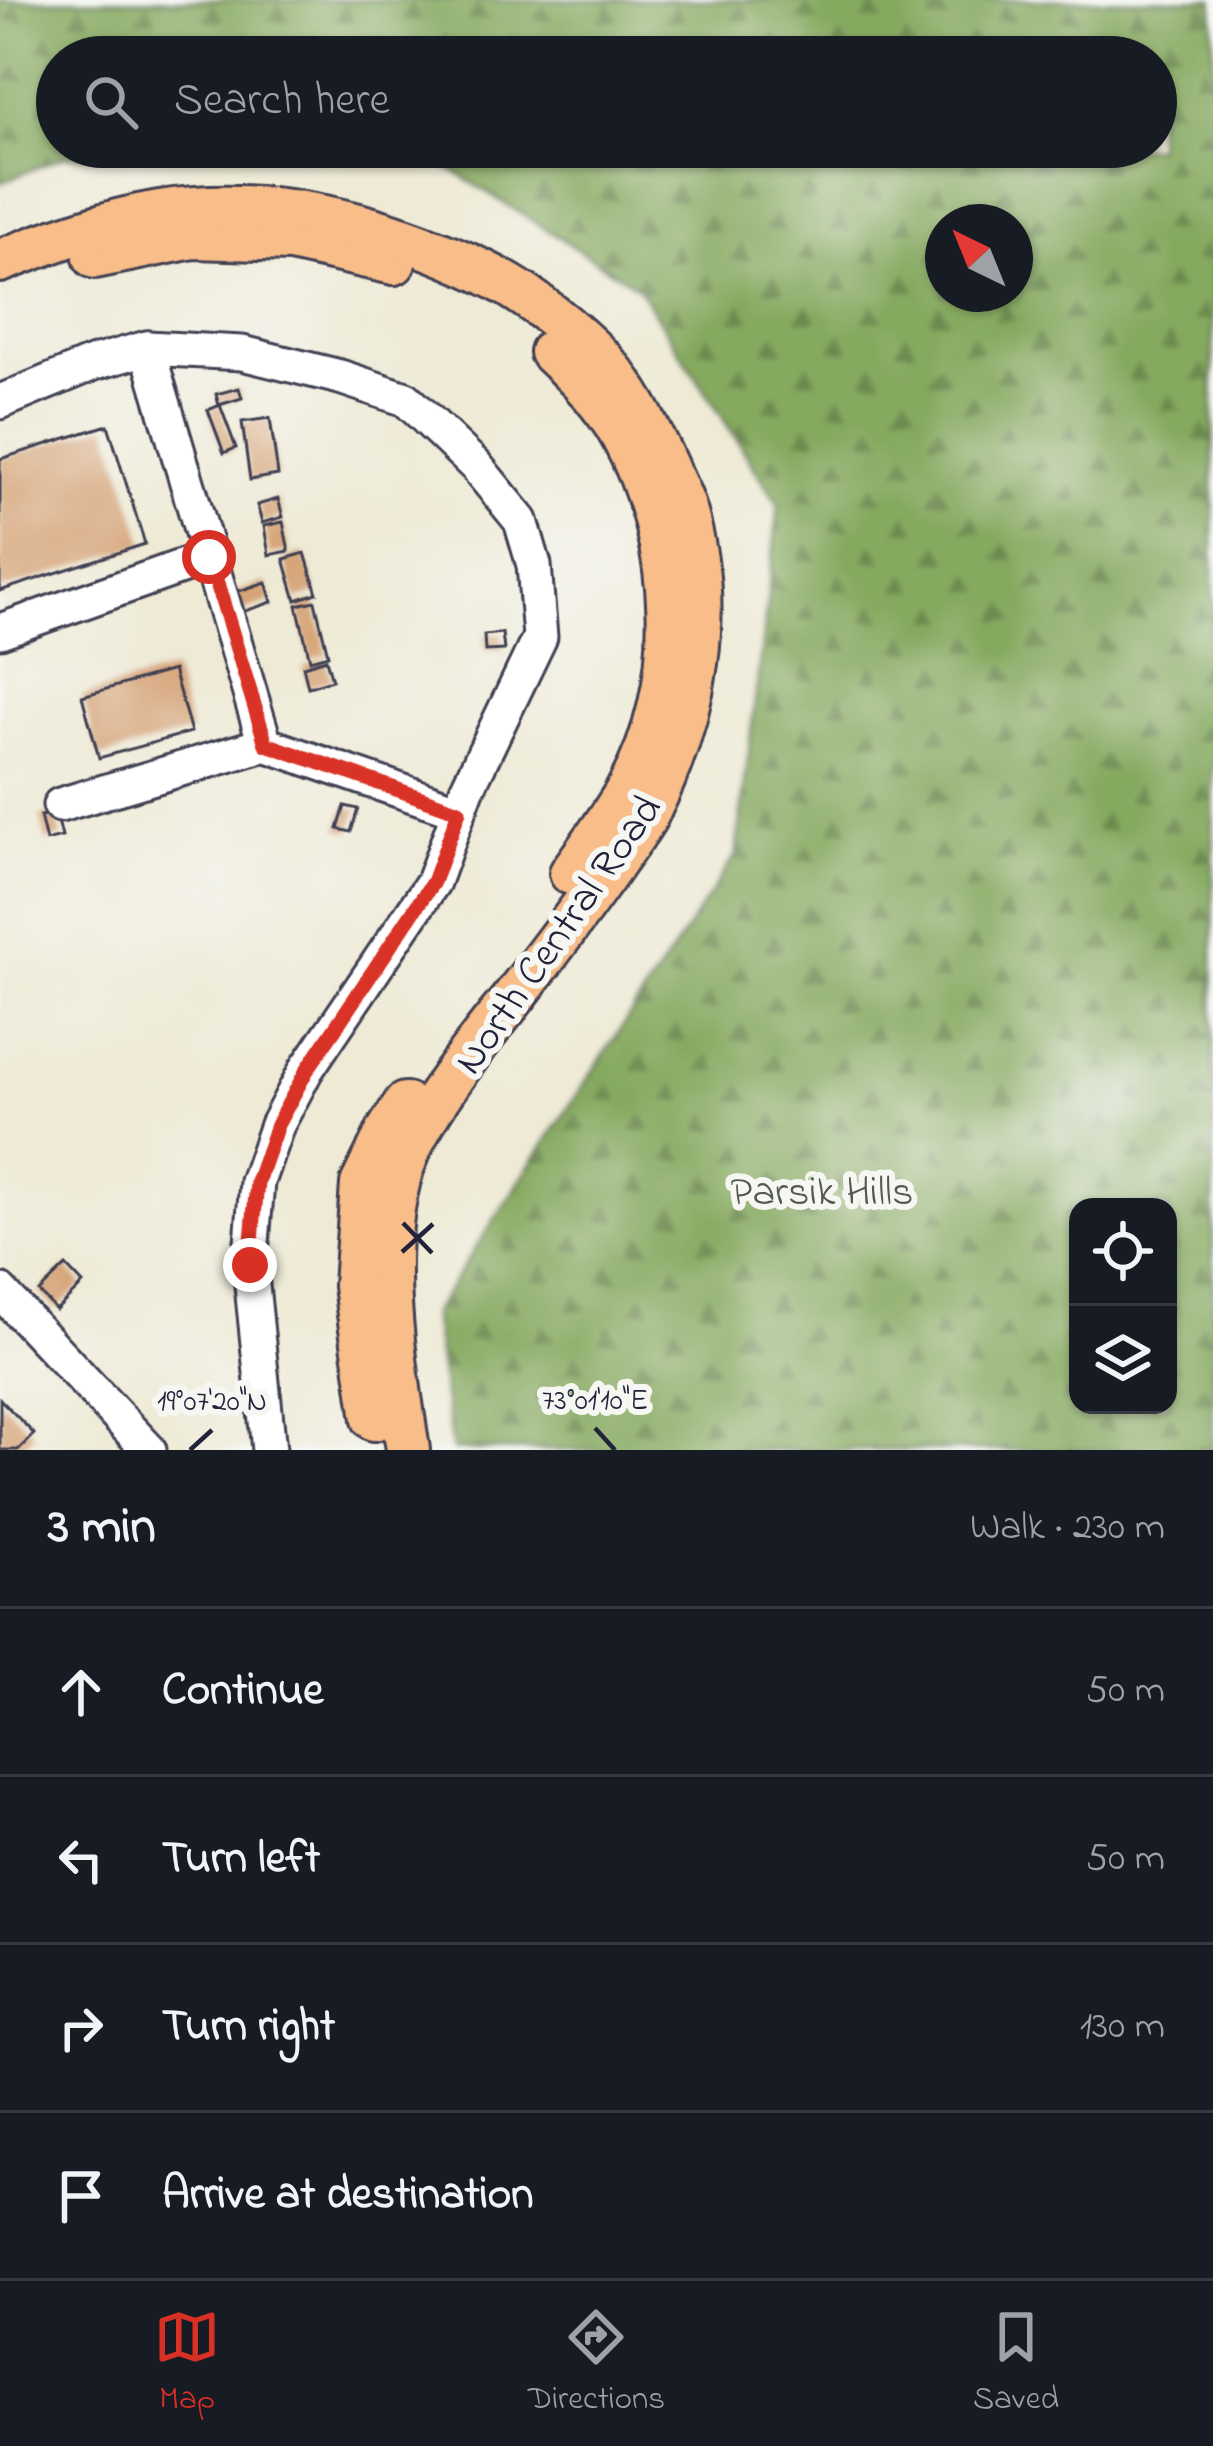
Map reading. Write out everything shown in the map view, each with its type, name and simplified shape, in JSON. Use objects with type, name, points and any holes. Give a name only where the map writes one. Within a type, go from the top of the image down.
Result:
[{"type":"main road","name":"North Central Road","points":[[0,261],[90,228],[161,212],[233,206],[311,213],[371,227],[509,284],[563,325],[614,374],[650,433],[683,506],[698,577],[701,626],[694,686],[674,751],[646,816],[488,1029],[407,1155],[392,1210],[390,1273],[392,1337],[408,1450]]},
{"type":"main road","name":"North Central Road","points":[[0,288],[112,251],[193,237],[292,240],[385,259],[462,289],[526,327],[578,377],[622,435],[650,503],[668,579],[668,651],[657,716],[629,787],[524,941],[439,1049],[388,1131],[362,1184],[355,1286],[379,1450]]},
{"type":"lane","points":[[0,402],[94,363],[146,348],[242,353],[340,377],[406,399],[476,466],[521,521],[534,565],[540,637],[459,811],[433,882],[307,1070],[277,1125],[257,1182],[250,1265],[264,1446]]},
{"type":"lane","points":[[146,348],[266,744]]},
{"type":"lane","points":[[0,632],[209,557]]},
{"type":"lane","points":[[60,805],[266,744],[459,811]]},
{"type":"lane","points":[[0,1291],[149,1450]]},
{"type":"green space","name":"Parsik Hills","points":[[0,0],[1213,0],[1213,1450],[452,1450],[432,1314],[736,855],[779,505],[638,287],[448,168],[1177,168],[1177,36],[36,36],[36,168],[0,183]]},
{"type":"building","points":[[239,388],[242,398],[219,405],[216,394]]},
{"type":"building","points":[[220,405],[236,448],[224,453],[208,410]]},
{"type":"building","points":[[270,418],[278,475],[250,480],[242,422]]},
{"type":"building","points":[[108,425],[145,544],[0,591],[0,459]]},
{"type":"building","points":[[278,499],[283,517],[262,523],[257,505]]},
{"type":"building","points":[[283,522],[289,551],[269,555],[264,526]]},
{"type":"building","points":[[305,553],[317,593],[296,600],[284,559]]},
{"type":"building","points":[[266,582],[272,602],[233,615],[227,595]]},
{"type":"building","points":[[315,601],[328,655],[310,660],[297,605]]},
{"type":"building","points":[[502,633],[504,650],[485,651],[484,635]]},
{"type":"building","points":[[326,659],[332,680],[308,687],[303,666]]},
{"type":"building","points":[[173,670],[191,732],[99,758],[82,696]]},
{"type":"building","points":[[345,806],[358,809],[351,832],[338,829]]},
{"type":"building","points":[[56,813],[62,837],[46,841],[40,816]]},
{"type":"building","points":[[66,1266],[83,1284],[56,1310],[39,1292]]},
{"type":"building","points":[[0,1399],[34,1434],[18,1450],[0,1450]]},
{"type":"route","points":[[209,557],[266,744],[459,811],[433,882],[307,1070],[277,1125],[257,1182],[250,1265]]}]
